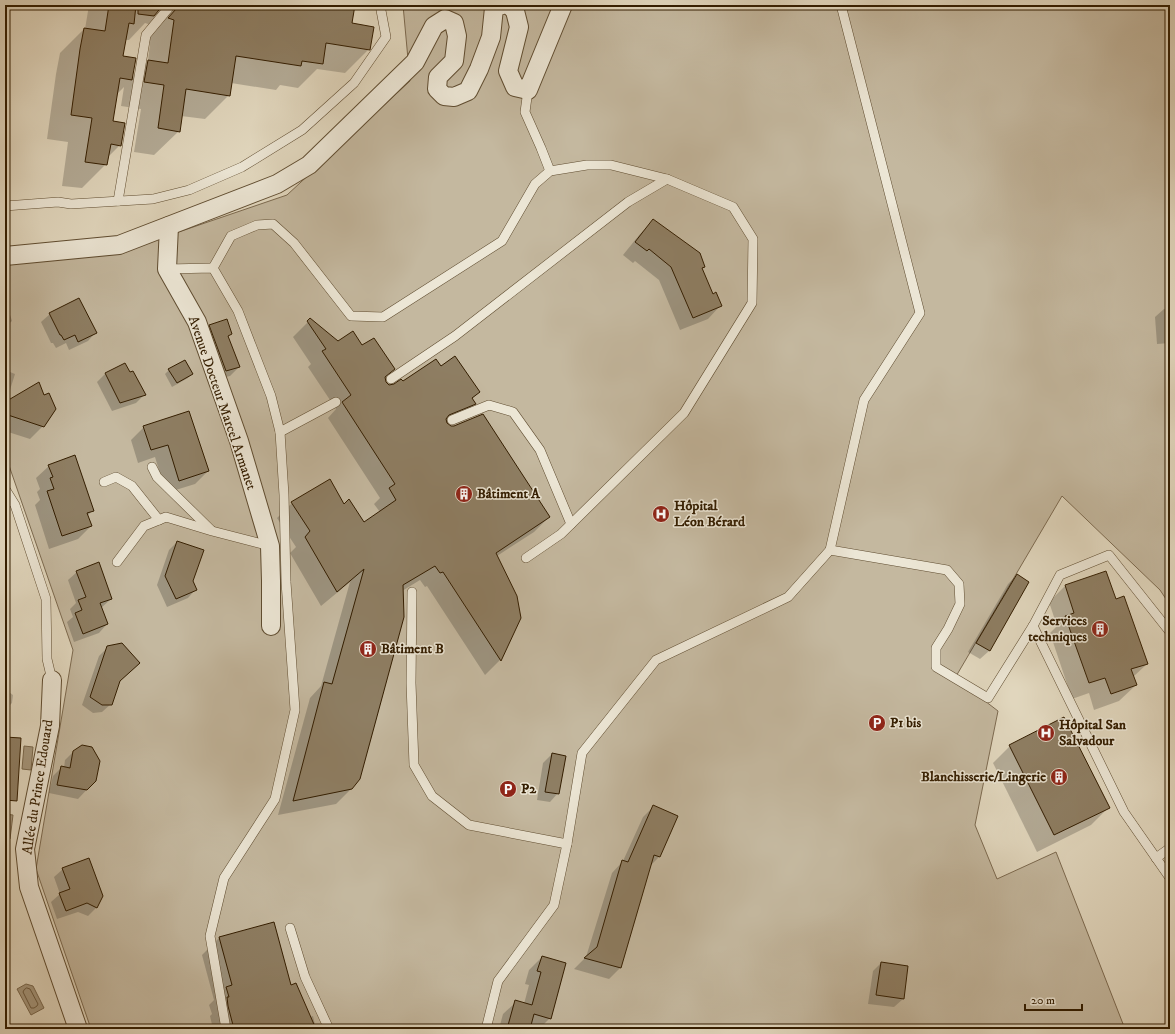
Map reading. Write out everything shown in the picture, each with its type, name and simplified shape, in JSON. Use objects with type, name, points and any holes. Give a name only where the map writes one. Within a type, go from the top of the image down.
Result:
[{"type":"street","points":[[5,256],[119,245],[277,184],[309,165],[415,62],[434,26],[445,19],[454,23],[457,36],[454,61],[438,77],[437,88],[444,96],[454,97],[468,91],[479,69],[491,37],[494,8],[502,5]]},
{"type":"street","points":[[509,5],[515,11],[519,26],[508,71],[515,88],[528,90],[563,5]]},
{"type":"street","points":[[167,268],[168,226]]},
{"type":"street","name":"Avenue Docteur Marcel Armanet","points":[[167,268],[197,322],[238,441],[270,546],[271,626]]},
{"type":"street","name":"Allée du Prince Edouard","points":[[52,680],[50,726],[25,849],[29,887],[78,1029]]},
{"type":"lane","points":[[118,201],[146,35],[171,5]]},
{"type":"lane","points":[[5,206],[58,202],[71,204],[153,199],[189,190],[242,167],[302,130],[354,82],[386,37],[380,5]]},
{"type":"lane","points":[[486,1029],[498,981],[554,906],[567,844],[582,753],[656,660],[788,597],[830,550],[864,400],[920,313],[841,5]]},
{"type":"lane","points":[[528,90],[525,112],[542,148],[550,171]]},
{"type":"lane","points":[[213,268],[232,236],[257,225],[273,224],[294,243],[351,316],[383,318],[502,241],[535,184],[550,171],[587,165],[611,165],[667,179],[733,207],[753,239],[752,303],[684,413],[562,534],[526,558]]},
{"type":"lane","points":[[391,379],[455,336],[628,202],[667,179]]},
{"type":"lane","points":[[167,268],[213,268]]},
{"type":"lane","points":[[213,268],[238,311],[271,396],[280,432],[284,495],[286,582],[295,710],[275,799],[224,878],[210,936],[226,1029]]},
{"type":"lane","points":[[280,432],[336,402]]},
{"type":"lane","points":[[452,420],[489,406],[513,412],[540,450],[571,524]]},
{"type":"lane","points":[[152,467],[158,477],[212,531]]},
{"type":"lane","points":[[104,482],[116,478],[132,486],[159,520]]},
{"type":"lane","points":[[5,489],[15,505],[46,599],[47,659],[52,680]]},
{"type":"lane","points":[[117,562],[144,526],[166,517],[270,546]]},
{"type":"lane","points":[[830,550],[947,570],[959,584],[960,604],[948,629],[936,648],[936,667],[988,698],[1033,626],[1060,575],[1109,555],[1170,632]]},
{"type":"lane","points":[[412,592],[411,684],[414,765],[432,796],[468,825],[567,844]]},
{"type":"lane","points":[[1033,626],[1124,812],[1170,878]]},
{"type":"lane","points":[[1156,858],[1170,848]]},
{"type":"lane","points":[[290,928],[305,977],[329,1029]]},
{"type":"shaded area","name":"Hôpital Léon Bérard","points":[[403,5],[1170,5],[1170,605],[1160,590],[1062,496],[955,678],[998,711],[975,825],[997,879],[1056,852],[1125,1029],[91,1029],[36,869],[73,650],[5,454],[5,263],[120,252],[287,195],[410,81]]},
{"type":"water","points":[[24,746],[33,747],[31,770],[22,769]]},
{"type":"water","points":[[5,814],[13,815],[10,839],[5,838]]},
{"type":"water","points":[[26,984],[33,986],[44,1008],[31,1015],[17,989]]},
{"type":"building","points":[[109,5],[136,5],[134,24],[129,23],[123,56],[136,58],[132,80],[120,78],[113,121],[125,123],[121,146],[111,144],[107,165],[85,162],[92,118],[71,115],[84,28],[105,31]]},
{"type":"building","points":[[138,5],[163,5],[154,16],[138,14]]},
{"type":"building","points":[[177,5],[355,5],[352,23],[374,27],[370,50],[326,43],[323,64],[302,61],[301,66],[236,56],[230,96],[186,89],[180,132],[158,128],[164,85],[144,82],[148,60],[168,63],[174,20],[168,18],[176,9]]},
{"type":"building","points":[[653,219],[700,253],[705,267],[702,268],[713,294],[716,292],[722,306],[693,318],[671,267],[649,249],[647,251],[635,242]]},
{"type":"building","points":[[79,298],[97,333],[78,342],[75,335],[64,340],[49,313]]},
{"type":"building","points":[[310,318],[338,341],[353,331],[362,345],[374,338],[395,369],[385,377],[386,382],[389,385],[394,384],[401,379],[403,381],[436,359],[441,366],[455,356],[480,392],[472,398],[476,404],[449,415],[446,419],[447,423],[454,426],[483,414],[550,517],[496,553],[517,596],[521,618],[501,661],[443,572],[440,573],[435,566],[403,585],[404,617],[360,779],[352,789],[293,801],[324,682],[332,684],[364,569],[337,592],[305,537],[310,531],[291,502],[330,479],[344,504],[349,499],[364,522],[396,500],[389,488],[395,484],[342,402],[351,395],[322,351],[326,349],[307,321]]},
{"type":"building","points":[[227,319],[232,334],[228,336],[240,367],[226,371],[209,325]]},
{"type":"building","points":[[185,360],[193,374],[177,383],[168,369]]},
{"type":"building","points":[[125,363],[130,372],[133,371],[146,395],[120,403],[105,373]]},
{"type":"building","points":[[39,382],[44,395],[49,393],[56,409],[44,427],[5,414],[5,402]]},
{"type":"building","points":[[189,411],[209,471],[179,481],[168,445],[151,450],[143,426]]},
{"type":"building","points":[[75,455],[94,511],[87,513],[92,526],[62,536],[47,491],[54,489],[50,478],[53,477],[48,465]]},
{"type":"building","points":[[177,541],[204,550],[193,581],[197,590],[176,599],[165,576]]},
{"type":"building","points":[[99,562],[112,599],[100,603],[108,624],[83,634],[75,613],[82,610],[78,600],[86,597],[76,571]]},
{"type":"building","name":"Services techniques","points":[[1106,571],[1116,599],[1124,596],[1148,664],[1131,669],[1137,685],[1111,694],[1105,678],[1089,683],[1065,616],[1074,613],[1065,585]]},
{"type":"building","points":[[1017,574],[1029,582],[990,651],[976,643]]},
{"type":"building","points":[[122,643],[140,663],[120,681],[112,705],[102,705],[90,697],[107,646]]},
{"type":"building","name":"Blanchisserie/Lingerie","points":[[1064,717],[1110,808],[1054,835],[1009,745]]},
{"type":"building","points":[[5,737],[21,738],[17,801],[5,800]]},
{"type":"building","points":[[82,745],[92,747],[100,761],[96,781],[87,790],[57,785],[61,766],[70,768],[73,751]]},
{"type":"building","points":[[552,753],[566,756],[559,794],[545,792]]},
{"type":"building","points":[[653,805],[678,816],[660,857],[654,855],[621,968],[584,958],[597,947],[622,860],[628,862]]},
{"type":"building","points":[[89,858],[103,896],[97,908],[87,903],[66,911],[59,893],[70,889],[62,868]]},
{"type":"building","points":[[274,922],[291,985],[296,983],[316,1029],[234,1029],[228,1006],[227,997],[229,997],[226,987],[232,985],[219,937]]},
{"type":"building","points":[[542,956],[566,963],[551,1019],[534,1014],[530,1029],[507,1029],[515,1000],[532,1005],[541,972],[537,971]]},
{"type":"building","points":[[881,962],[908,966],[904,999],[876,995]]},
{"type":"place","name":"Bâtiment A","points":[[464,494]]},
{"type":"place","name":"Hôpital Léon Bérard","points":[[661,514]]},
{"type":"place","name":"Services techniques","points":[[1100,629]]},
{"type":"place","name":"Bâtiment B","points":[[368,649]]},
{"type":"place","name":"P1 bis","points":[[877,723]]},
{"type":"place","name":"Hôpital San Salvadour","points":[[1046,733]]},
{"type":"place","name":"Blanchisserie/Lingerie","points":[[1059,777]]},
{"type":"place","name":"P2","points":[[508,789]]}]
